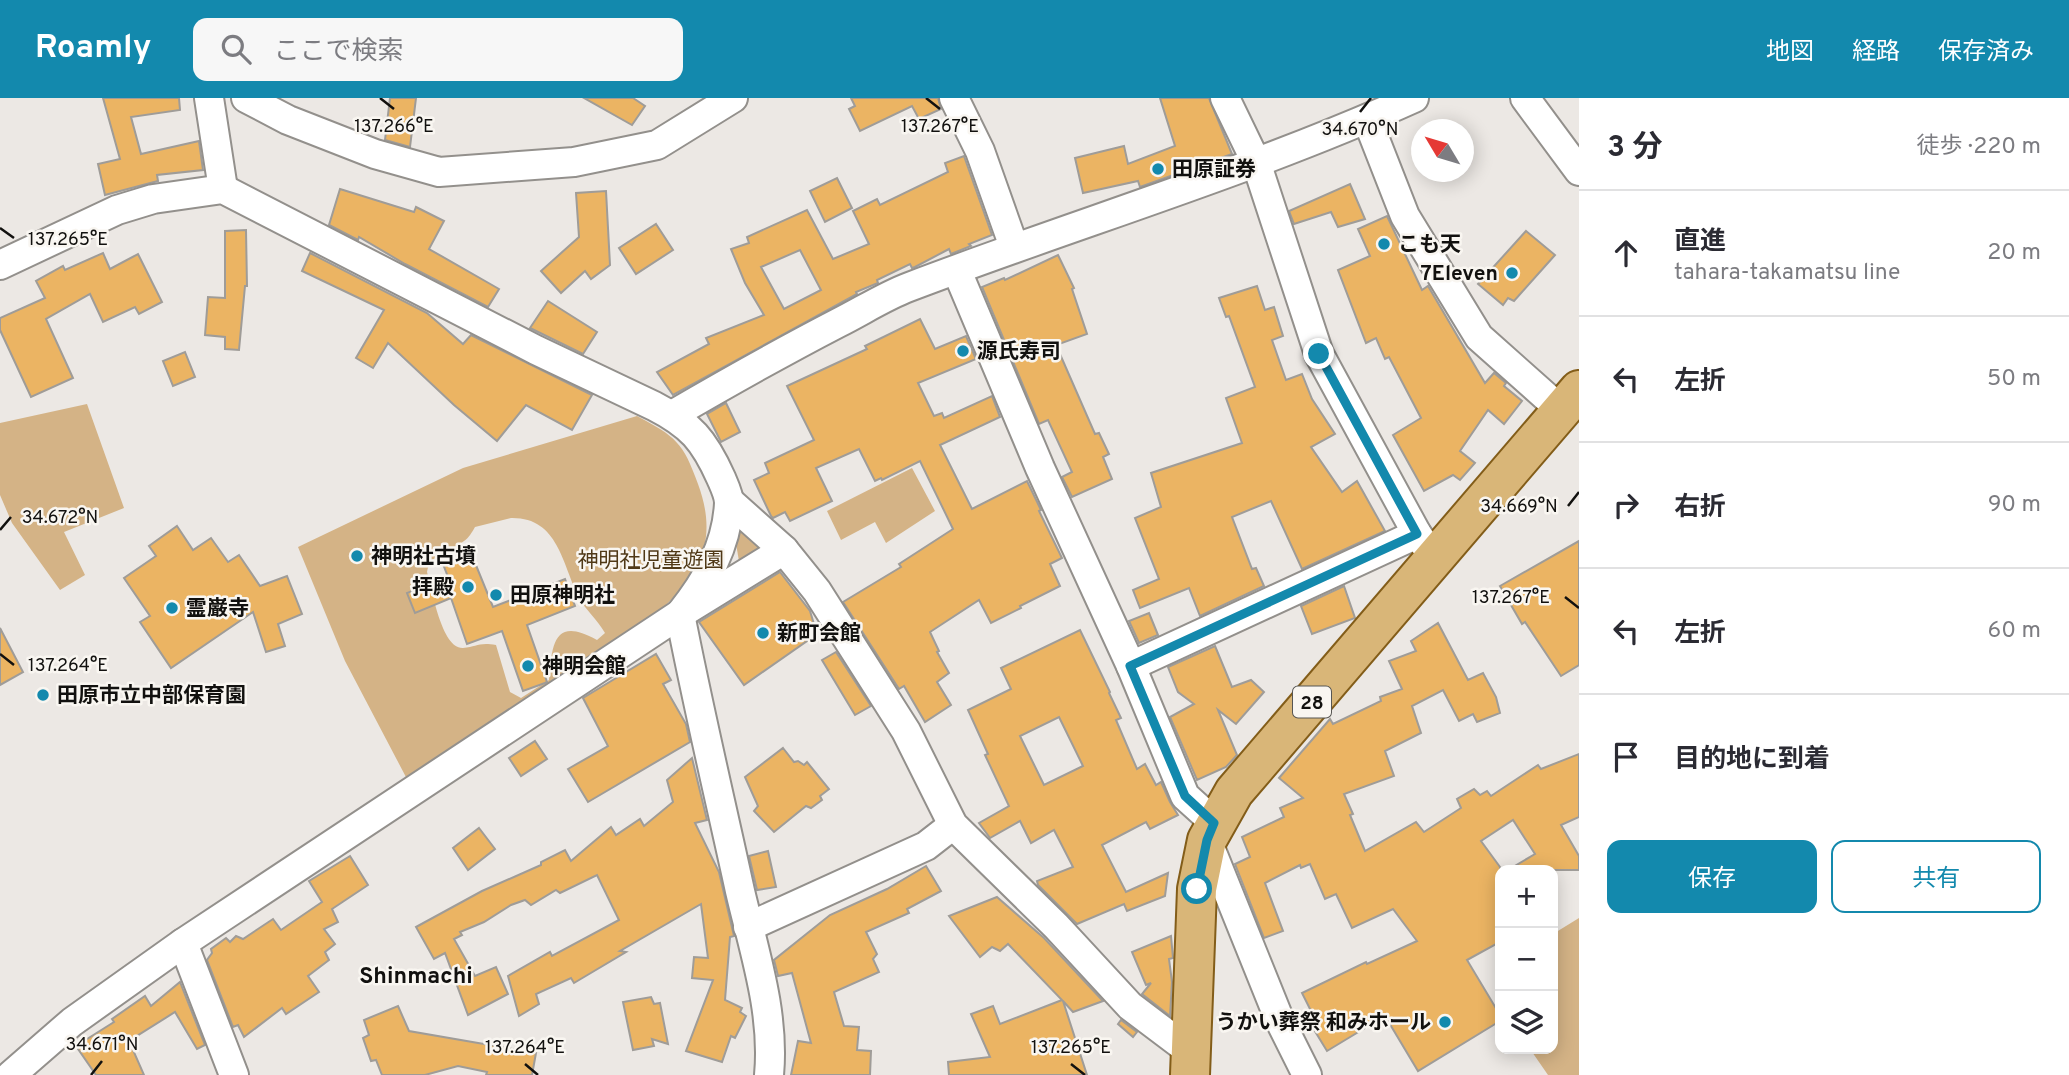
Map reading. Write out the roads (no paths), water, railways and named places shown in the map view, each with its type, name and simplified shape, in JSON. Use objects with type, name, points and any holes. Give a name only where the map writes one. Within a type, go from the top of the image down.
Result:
[{"type":"main road","name":"28","points":[[1191,1064],[1197,889],[1211,832],[1234,792],[1426,546],[1570,400]]},
{"type":"street","points":[[209,98],[223,189]]},
{"type":"street","points":[[246,98],[288,120],[375,154],[439,172],[575,162],[657,145],[733,98]]},
{"type":"street","points":[[954,98],[980,151],[1014,247]]},
{"type":"street","points":[[1130,666],[1426,546],[1319,354],[1256,162],[1225,98]]},
{"type":"street","points":[[672,415],[751,369],[907,288],[1014,247],[1256,162],[1414,98]]},
{"type":"street","points":[[1525,98],[1579,171]]},
{"type":"street","points":[[1367,119],[1405,216],[1479,337],[1570,400]]},
{"type":"street","points":[[0,265],[117,210],[153,199],[223,189],[536,350],[672,415],[692,431],[708,450],[729,501],[784,550],[817,591],[906,731],[953,825],[1056,926],[1130,1006],[1191,1064]]},
{"type":"street","points":[[957,271],[1040,468],[1130,666],[1185,796],[1211,832],[1280,1021],[1307,1075]]},
{"type":"street","points":[[680,614],[703,586],[714,564],[722,541],[729,501]]},
{"type":"street","points":[[11,1075],[72,1022],[183,943],[680,614],[784,550]]},
{"type":"street","points":[[680,614],[768,1024],[771,1049],[769,1075]]},
{"type":"street","points":[[748,927],[926,846],[953,825]]},
{"type":"street","points":[[183,943],[234,1075]]},
{"type":"place","name":"田原証券","points":[[1158,169]]},
{"type":"place","name":"こも天","points":[[1384,244]]},
{"type":"place","name":"7Eleven","points":[[1512,273]]},
{"type":"place","name":"源氏寿司","points":[[963,351]]},
{"type":"place","name":"神明社古墳","points":[[357,556]]},
{"type":"place","name":"拝殿","points":[[468,587]]},
{"type":"place","name":"田原神明社","points":[[496,595]]},
{"type":"place","name":"霊巌寺","points":[[172,608]]},
{"type":"place","name":"新町会館","points":[[763,633]]},
{"type":"place","name":"神明会館","points":[[528,666]]},
{"type":"place","name":"田原市立中部保育園","points":[[43,695]]},
{"type":"place","name":"うかい葬祭 和みホール","points":[[1445,1022]]},
{"type":"district","name":"Shinmachi","points":[[416,975]]},
{"type":"park label","name":"神明社児童遊園","points":[[651,560]]}]
